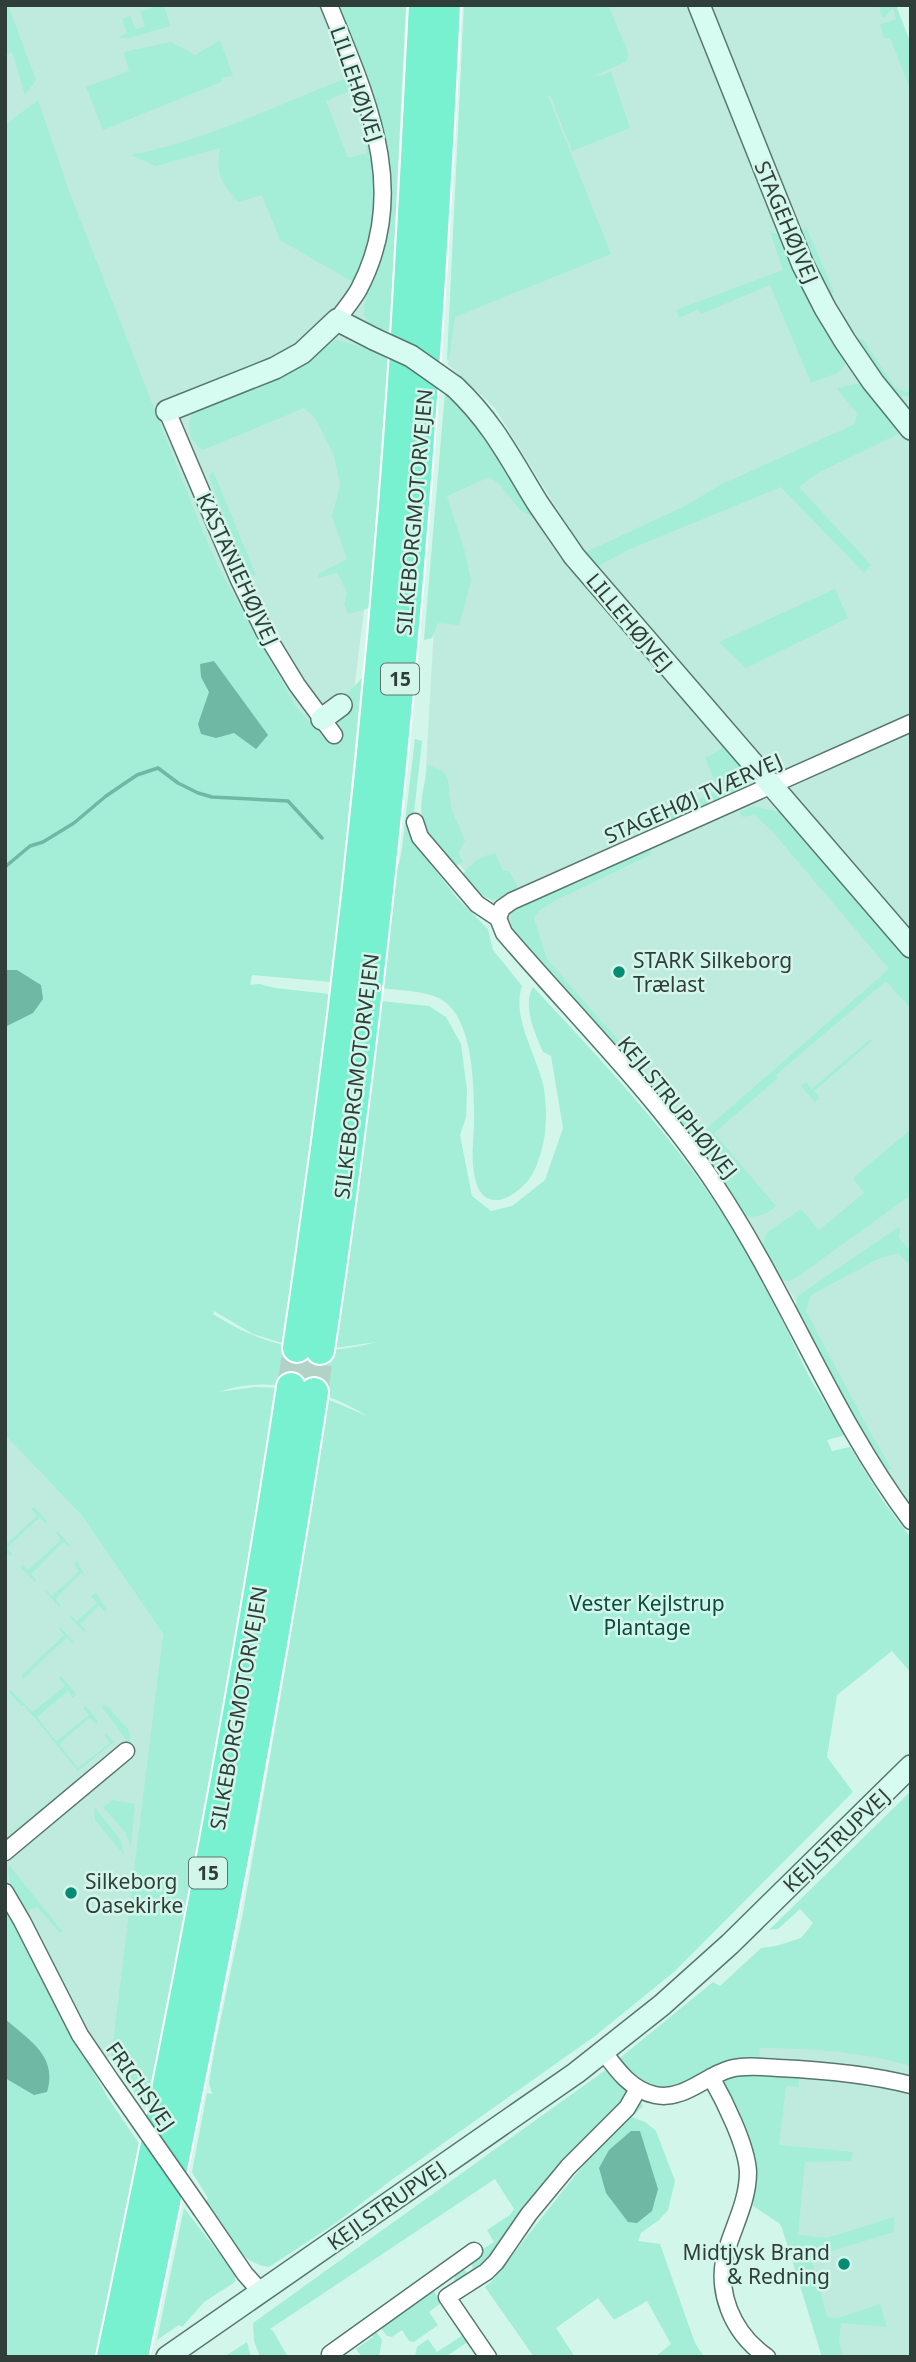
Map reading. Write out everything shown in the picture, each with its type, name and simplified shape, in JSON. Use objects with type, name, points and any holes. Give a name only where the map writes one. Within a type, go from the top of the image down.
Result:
[{"type":"highway","name":"SILKEBORGMOTORVEJEN","points":[[423,5],[401,400],[379,668],[309,1349],[369,980],[403,650],[434,244],[446,5]]},
{"type":"highway","name":"SILKEBORGMOTORVEJEN","points":[[111,2357],[162,2114],[302,1390],[246,1799],[185,2114],[134,2357]]},
{"type":"street","name":"LILLEHØJVEJ","points":[[167,411],[275,368],[302,353],[337,320],[358,290],[373,257],[381,221],[383,184],[378,137],[365,93],[330,5]]},
{"type":"street","name":"STAGEHØJVEJ","points":[[699,5],[803,265],[845,341],[873,382],[909,423]]},
{"type":"street","name":"LILLEHØJVEJ","points":[[337,320],[411,356],[455,387],[484,416],[506,446],[537,502],[574,556],[911,947]]},
{"type":"street","name":"KASTANIEHØJVEJ","points":[[167,411],[264,632],[297,685],[328,727],[341,705]]},
{"type":"street","name":"STAGEHØJ TVÆRVEJ","points":[[498,918],[502,908],[512,901],[911,723]]},
{"type":"street","name":"KEJLSTRUPHØJVEJ","points":[[415,822],[420,837],[477,904],[498,918],[500,927],[665,1118],[715,1185],[746,1235],[864,1454],[911,1521]]},
{"type":"street","points":[[5,1852],[127,1751]]},
{"type":"street","name":"KEJLSTRUPVEJ","points":[[169,2355],[603,2052],[730,1944],[911,1766]]},
{"type":"street","name":"FRICHSVEJ","points":[[5,1892],[80,2035],[261,2292]]},
{"type":"street","points":[[603,2052],[624,2078],[638,2089],[654,2095],[669,2095],[687,2090],[730,2069],[754,2067],[827,2070],[911,2085]]},
{"type":"street","points":[[711,2077],[743,2147],[748,2169],[744,2202],[725,2257],[722,2273],[724,2293],[731,2317],[743,2335],[767,2357]]},
{"type":"street","points":[[479,2354],[447,2297],[486,2272],[496,2262],[529,2214],[560,2176],[627,2108],[638,2089]]},
{"type":"street","points":[[330,2354],[474,2251]]},
{"type":"street","points":[[439,2276],[454,2293]]},
{"type":"shaded area","points":[[5,5],[346,5],[395,149],[390,233],[378,281],[366,357],[367,588],[349,729],[322,745],[285,695],[219,582],[5,131]]},
{"type":"shaded area","points":[[464,5],[894,5],[911,47],[911,936],[596,572],[494,407],[448,365]]},
{"type":"shaded area","points":[[494,452],[567,557],[776,810],[911,966],[911,1508],[898,1491],[796,1302],[701,1138],[433,835],[424,802],[443,470]]},
{"type":"shaded area","points":[[214,661],[268,735],[256,749],[234,733],[216,738],[201,734],[198,724],[209,692],[201,677],[200,664]]},
{"type":"shaded area","points":[[5,970],[17,970],[41,985],[43,999],[33,1013],[5,1027]]},
{"type":"shaded area","points":[[5,1435],[83,1517],[163,1634],[117,2051],[5,2132]]},
{"type":"shaded area","points":[[5,2019],[32,2042],[45,2059],[49,2079],[47,2092],[34,2095],[5,2078]]},
{"type":"shaded area","points":[[770,2034],[911,2058],[911,2357],[825,2357],[766,2145],[723,2059]]},
{"type":"shaded area","points":[[631,2131],[640,2131],[658,2189],[652,2211],[637,2223],[628,2222],[606,2193],[599,2168],[609,2150]]},
{"type":"green space","points":[[5,5],[8,5],[36,80],[25,95],[12,52],[5,55]]},
{"type":"green space","points":[[164,5],[170,26],[130,38],[120,38],[127,33],[122,19],[130,16],[136,29],[145,26],[140,12]]},
{"type":"green space","points":[[338,5],[406,5],[390,332],[370,325],[364,315],[366,298],[388,222],[390,192],[385,137],[378,110]]},
{"type":"green space","points":[[464,5],[608,5],[628,52],[627,61],[588,79],[611,72],[630,128],[572,151],[550,95],[548,96],[611,254],[455,317],[449,360],[447,359]]},
{"type":"green space","points":[[878,5],[896,5],[911,44],[911,91],[890,38],[884,38],[880,25],[896,19],[893,8],[883,18]]},
{"type":"green space","points":[[220,40],[233,76],[221,78],[221,82],[103,130],[86,87],[129,71],[124,53],[171,42],[195,55]]},
{"type":"green space","points":[[349,77],[366,121],[361,121],[349,91],[326,101],[348,158],[367,153],[364,135],[370,133],[373,209],[367,243],[353,282],[280,240],[262,195],[238,202],[219,172],[220,148],[156,166],[131,155],[214,131]]},
{"type":"green space","name":"Vester Kejlstrup Plantage","points":[[38,100],[69,191],[202,530],[221,572],[297,708],[328,743],[343,732],[338,724],[346,707],[339,698],[362,678],[332,982],[252,975],[250,985],[330,994],[285,1344],[253,1334],[214,1311],[213,1314],[252,1335],[292,1347],[333,1349],[376,1342],[335,1348],[381,1001],[429,1006],[446,1017],[461,1044],[467,1090],[466,1117],[460,1135],[472,1196],[491,1211],[512,1206],[545,1180],[563,1128],[551,1056],[543,1052],[529,1011],[533,987],[662,1131],[709,1193],[751,1259],[808,1375],[845,1435],[827,1440],[832,1451],[850,1447],[883,1501],[911,1538],[911,1673],[892,1651],[837,1695],[827,1757],[853,1792],[675,1971],[595,2036],[390,2181],[336,2223],[269,2267],[248,2259],[239,2251],[206,2201],[208,2198],[192,2172],[207,2093],[212,2094],[209,2083],[215,2046],[243,1913],[289,1647],[327,1399],[367,1416],[333,1398],[295,1387],[256,1385],[218,1392],[255,1387],[278,1388],[237,1643],[148,2112],[111,2059],[163,1634],[83,1517],[5,1435],[5,125]]},
{"type":"green space","points":[[806,227],[834,292],[830,295],[798,233]]},
{"type":"green space","points":[[770,232],[777,234],[780,239],[799,281],[846,364],[837,373],[811,383],[770,285],[701,314],[698,309],[679,318],[676,310],[783,270]]},
{"type":"green space","points":[[862,338],[895,387],[905,392],[911,391],[911,396],[900,396],[890,390],[857,343]]},
{"type":"green space","points":[[336,340],[367,348],[388,359],[369,608],[348,614],[344,604],[347,592],[337,573],[317,578],[320,573],[347,559],[332,516],[340,485],[334,456],[315,418],[304,408],[203,450],[195,443],[189,428],[193,412],[298,367]]},
{"type":"green space","points":[[860,383],[900,433],[818,473],[799,487],[871,565],[864,573],[781,487],[630,549],[596,567],[584,553],[687,505],[720,485],[855,424],[857,414],[837,388]]},
{"type":"green space","points":[[445,392],[467,411],[540,517],[536,519],[520,510],[498,483],[489,477],[447,496],[465,552],[471,581],[459,625],[438,623],[432,638],[424,640]]},
{"type":"green space","points":[[213,471],[256,575],[245,569],[209,477]]},
{"type":"green space","points":[[835,589],[848,618],[746,668],[719,642]]},
{"type":"green space","points":[[415,739],[422,741],[413,822],[415,844],[457,898],[488,929],[493,950],[522,986],[520,1011],[544,1089],[545,1129],[537,1164],[521,1188],[504,1199],[487,1198],[476,1182],[472,1070],[461,1023],[454,1011],[438,998],[423,993],[382,988],[396,865],[399,864],[402,848]]},
{"type":"green space","points":[[719,739],[748,772],[744,786],[718,803],[665,825],[660,818],[719,790],[705,758],[722,749]]},
{"type":"green space","points":[[428,765],[443,771],[448,779],[451,808],[465,841],[458,853],[463,862],[456,866],[430,837],[422,819],[422,796]]},
{"type":"green space","points":[[753,806],[781,812],[911,957],[911,1009],[886,981],[776,1075],[778,1078],[714,1133],[776,1206],[765,1214],[753,1217],[744,1216],[642,1078],[511,928],[511,914],[526,903],[571,882],[574,885],[590,878],[594,873],[652,847],[650,855],[554,901],[540,910],[534,918],[547,959],[662,1090],[698,1136],[889,969],[771,830],[755,815],[743,817],[739,812]]},
{"type":"green space","points":[[495,853],[503,871],[509,871],[520,891],[493,899],[482,895],[463,874],[477,860]]},
{"type":"green space","points":[[870,1039],[872,1041],[814,1091],[820,1098],[815,1102],[801,1086],[806,1082],[812,1089]]},
{"type":"green space","points":[[911,1129],[911,1195],[793,1280],[780,1279],[762,1248],[769,1231],[801,1209],[819,1230],[864,1193],[853,1178]]},
{"type":"green space","points":[[898,1227],[899,1238],[911,1251],[911,1266],[898,1253],[878,1259],[811,1295],[806,1311],[891,1468],[889,1470],[882,1469],[796,1305],[798,1296]]},
{"type":"green space","points":[[34,1507],[47,1521],[45,1523],[40,1517],[7,1548],[12,1554],[10,1556],[5,1551],[5,1545],[37,1516],[31,1509]]},
{"type":"green space","points":[[57,1531],[71,1546],[63,1542],[31,1574],[35,1582],[20,1567],[23,1565],[28,1570],[61,1540]]},
{"type":"green space","points":[[77,1561],[86,1577],[81,1573],[55,1599],[61,1605],[59,1607],[45,1591],[52,1596],[79,1571],[74,1564]]},
{"type":"green space","points":[[96,1593],[107,1610],[105,1612],[99,1605],[80,1624],[86,1631],[84,1632],[70,1617],[77,1621],[97,1603],[91,1596]]},
{"type":"green space","points":[[60,1627],[74,1642],[67,1637],[23,1679],[21,1676],[64,1635]]},
{"type":"green space","points":[[61,1676],[76,1694],[73,1698],[68,1691],[37,1717],[56,1741],[89,1715],[83,1708],[86,1706],[98,1722],[96,1724],[89,1718],[59,1744],[78,1768],[110,1743],[104,1735],[106,1733],[114,1742],[78,1771],[24,1705],[21,1706],[8,1691],[33,1712],[65,1686],[59,1678]]},
{"type":"green space","points":[[105,1704],[128,1729],[131,1738],[129,1744],[102,1707]]},
{"type":"green space","points":[[911,1791],[911,2066],[836,2052],[760,2048],[759,2060],[738,2059],[675,2085],[646,2085],[633,2075],[620,2058],[713,1982],[720,1986],[761,1948],[801,1938],[813,1923],[800,1909],[778,1929],[769,1930]]},
{"type":"green space","points":[[113,1800],[135,1804],[131,1846],[125,1832],[103,1807]]},
{"type":"green space","points":[[94,1807],[121,1840],[124,1855],[95,1820]]},
{"type":"green space","points":[[9,1865],[63,1932],[60,1933],[37,1907],[26,1911],[11,1883]]},
{"type":"green space","points":[[5,1906],[44,1979],[43,1983],[108,2098],[140,2145],[97,2357],[5,2357]]},
{"type":"green space","points":[[607,2069],[626,2091],[618,2109],[488,2265],[457,2283],[454,2280],[456,2272],[463,2268],[467,2273],[473,2268],[471,2263],[481,2256],[478,2252],[494,2242],[487,2230],[510,2215],[514,2209],[495,2179],[270,2329],[288,2357],[260,2357],[254,2341],[253,2323]]},
{"type":"green space","points":[[744,2073],[799,2075],[799,2087],[786,2086],[779,2145],[853,2152],[851,2161],[805,2162],[798,2235],[827,2238],[894,2217],[894,2232],[815,2256],[812,2261],[827,2317],[838,2318],[880,2304],[887,2327],[841,2323],[839,2341],[843,2357],[822,2357],[782,2228],[779,2223],[753,2206],[752,2156],[744,2129],[724,2083],[729,2076]]},
{"type":"green space","points":[[641,2103],[643,2106],[632,2117],[645,2122],[656,2131],[675,2181],[668,2210],[641,2233],[638,2241],[660,2244],[695,2343],[704,2357],[655,2357],[671,2344],[647,2301],[614,2320],[598,2298],[556,2328],[575,2357],[534,2357],[485,2287],[596,2149]]},
{"type":"green space","points":[[184,2208],[235,2274],[235,2282],[204,2302],[182,2327],[179,2325],[157,2340]]},
{"type":"green space","points":[[434,2291],[441,2303],[429,2312],[438,2325],[414,2342],[409,2341],[402,2330],[392,2337],[387,2336],[381,2328]]},
{"type":"green space","points":[[376,2332],[382,2340],[379,2357],[362,2357],[356,2349]]},
{"type":"green space","points":[[463,2335],[468,2342],[445,2357],[415,2357],[417,2347],[428,2339],[437,2352]]},
{"type":"green space","points":[[247,2342],[251,2357],[224,2357]]},
{"type":"waterway","points":[[5,867],[30,846],[43,842],[74,823],[137,775],[158,768],[178,783],[212,797],[288,801],[322,838]]},
{"type":"tunnel","points":[[291,1387],[297,1348]]},
{"type":"tunnel","points":[[314,1392],[320,1350]]},
{"type":"place","name":"STARK Silkeborg Trælast","points":[[619,972]]},
{"type":"place","name":"Silkeborg Oasekirke","points":[[71,1893]]},
{"type":"place","name":"Midtjysk Brand & Redning","points":[[844,2264]]}]
